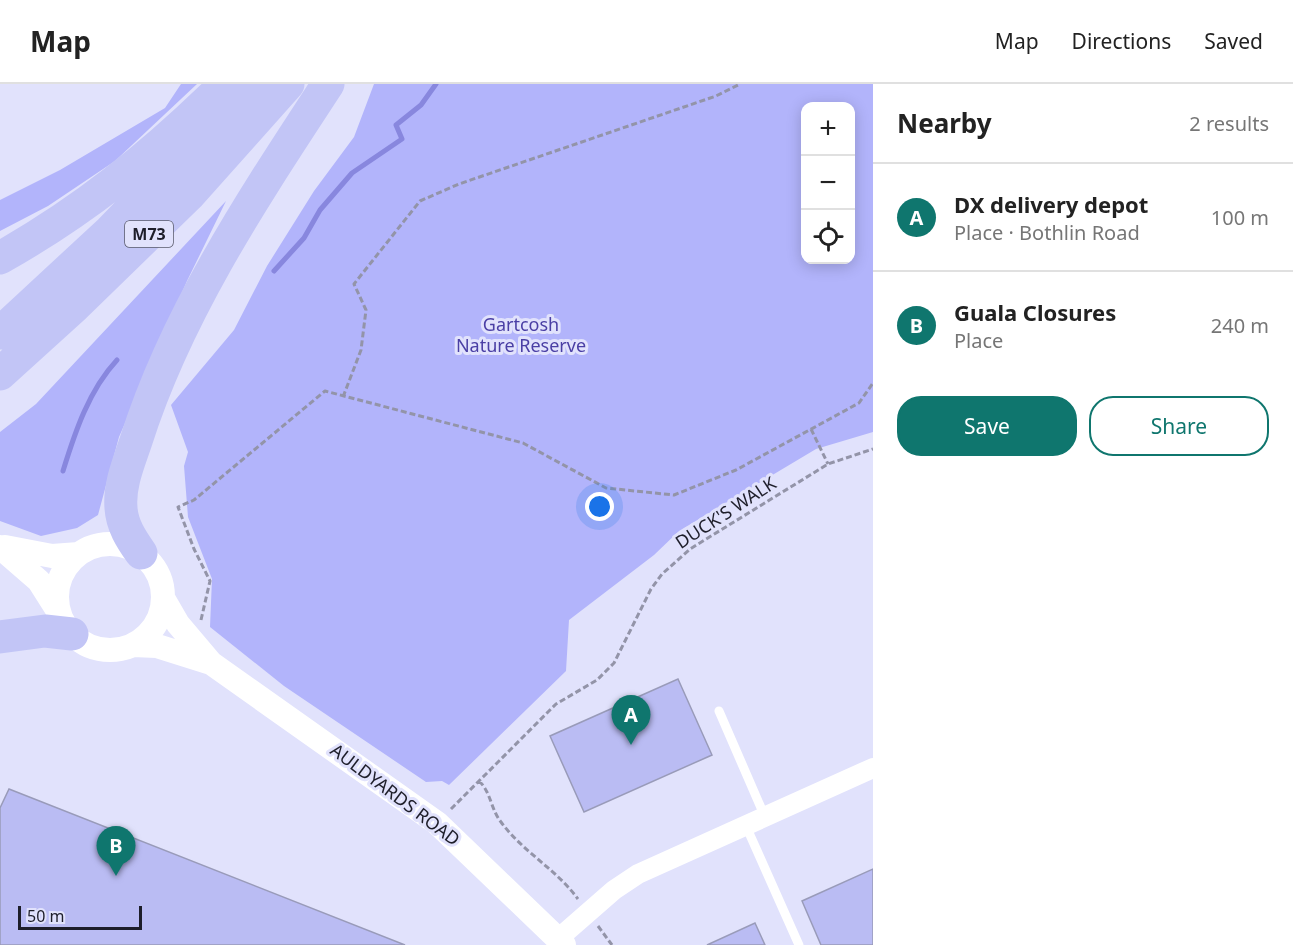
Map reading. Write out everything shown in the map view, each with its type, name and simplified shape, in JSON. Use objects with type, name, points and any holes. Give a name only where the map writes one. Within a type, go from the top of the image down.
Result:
[{"type":"highway","points":[[0,258],[108,189],[179,129],[225,84]]},
{"type":"highway","name":"M73","points":[[0,333],[110,231],[253,84]]},
{"type":"highway","name":"M73","points":[[0,374],[75,306],[189,195],[288,84]]},
{"type":"highway","points":[[141,553],[123,520],[121,492],[150,398],[171,350],[217,261],[258,191],[328,84]]},
{"type":"highway","points":[[0,637],[45,631],[66,624]]},
{"type":"street","points":[[0,546],[39,581],[66,624],[85,644],[101,650],[117,650],[134,645],[155,626],[163,598],[158,573],[141,553],[126,546],[110,544],[93,546],[78,554],[65,568],[57,586],[66,624]]},
{"type":"street","points":[[0,546],[52,556],[78,554]]},
{"type":"street","name":"AULDYARDS ROAD","points":[[163,598],[178,624],[211,663],[437,823],[562,941]]},
{"type":"street","name":"AULDYARDS ROAD","points":[[134,645],[158,646],[211,663]]},
{"type":"street","points":[[562,941],[588,912],[638,874],[873,768]]},
{"type":"lane","points":[[718,711],[765,818]]},
{"type":"lane","points":[[746,826],[799,945]]},
{"type":"path","points":[[343,397],[361,350],[366,310],[354,284],[420,201],[459,184],[716,96],[740,84]]},
{"type":"path","points":[[201,622],[210,581],[194,549],[178,507],[194,500],[326,391],[523,443],[606,488],[674,495],[736,470],[860,403],[873,383]]},
{"type":"path","points":[[811,429],[828,465]]},
{"type":"path","name":"DUCK'S WALK","points":[[449,811],[556,704],[597,680],[614,663],[662,574],[690,549],[828,465],[873,449]]},
{"type":"path","points":[[479,781],[485,786],[499,820],[516,840],[558,875],[612,945]]},
{"type":"green space","points":[[181,84],[197,84],[115,161],[48,206],[0,231],[0,200],[60,170],[165,108]]},
{"type":"green space","name":"Gartcosh Nature Reserve","points":[[374,84],[873,84],[873,432],[816,449],[679,531],[654,555],[569,620],[566,671],[449,785],[442,781],[426,782],[284,686],[210,627],[212,579],[188,517],[184,466],[188,452],[171,405],[234,330],[267,266],[314,191],[354,137]]},
{"type":"green space","points":[[226,201],[187,281],[119,437],[98,515],[77,528],[41,536],[0,521],[0,432],[36,404]]},
{"type":"building","points":[[678,679],[712,755],[584,812],[550,736]]},
{"type":"building","points":[[9,789],[405,945],[0,945],[0,808]]},
{"type":"building","points":[[873,869],[873,945],[821,945],[802,901]]},
{"type":"building","points":[[755,923],[765,945],[707,945]]},
{"type":"waterway","points":[[274,271],[304,238],[320,210],[352,173],[402,139],[396,125],[421,105],[436,84]]},
{"type":"waterway","points":[[63,471],[91,398],[117,360]]},
{"type":"place","name":"DX delivery depot","points":[[631,745]]},
{"type":"place","name":"Guala Closures","points":[[116,876]]}]
